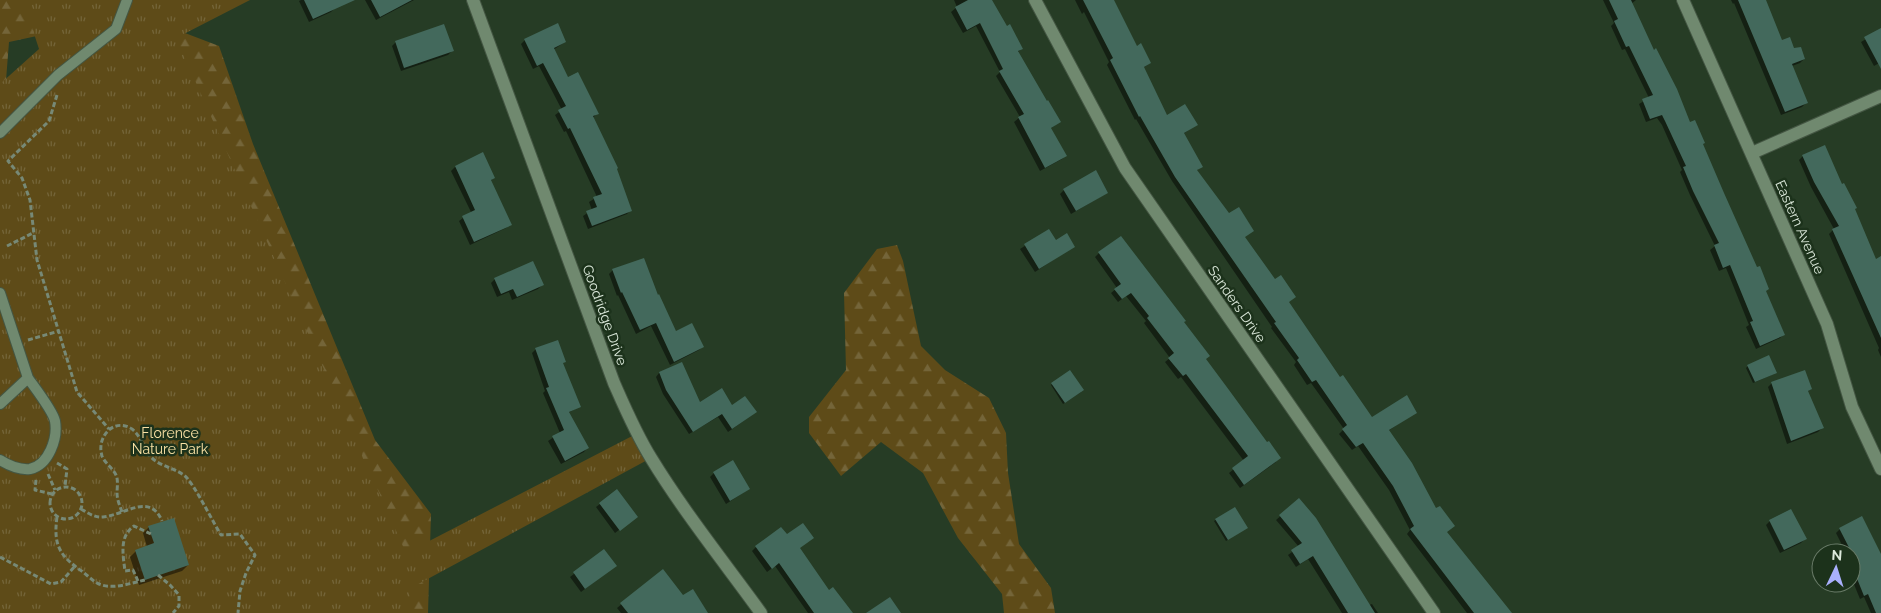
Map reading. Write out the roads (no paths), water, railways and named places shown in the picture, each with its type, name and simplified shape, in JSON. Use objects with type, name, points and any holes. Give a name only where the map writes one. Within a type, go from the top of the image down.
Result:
[{"type":"street","name":"Goodridge Drive","points":[[473,0],[614,382],[634,426],[650,458],[761,613]]},
{"type":"street","name":"Sanders Drive","points":[[1035,0],[1125,168],[1434,613]]},
{"type":"street","name":"Eastern Avenue","points":[[1683,0],[1827,324],[1852,407],[1881,469]]},
{"type":"street","points":[[1752,153],[1881,96]]},
{"type":"lane","points":[[0,133],[58,75],[116,29],[127,0]]},
{"type":"lane","points":[[0,294],[28,378],[55,418],[54,441],[50,453],[42,462],[30,469],[11,466],[0,460]]},
{"type":"lane","points":[[0,404],[28,378]]},
{"type":"park label","name":"Florence Nature Park","points":[[170,442]]}]
